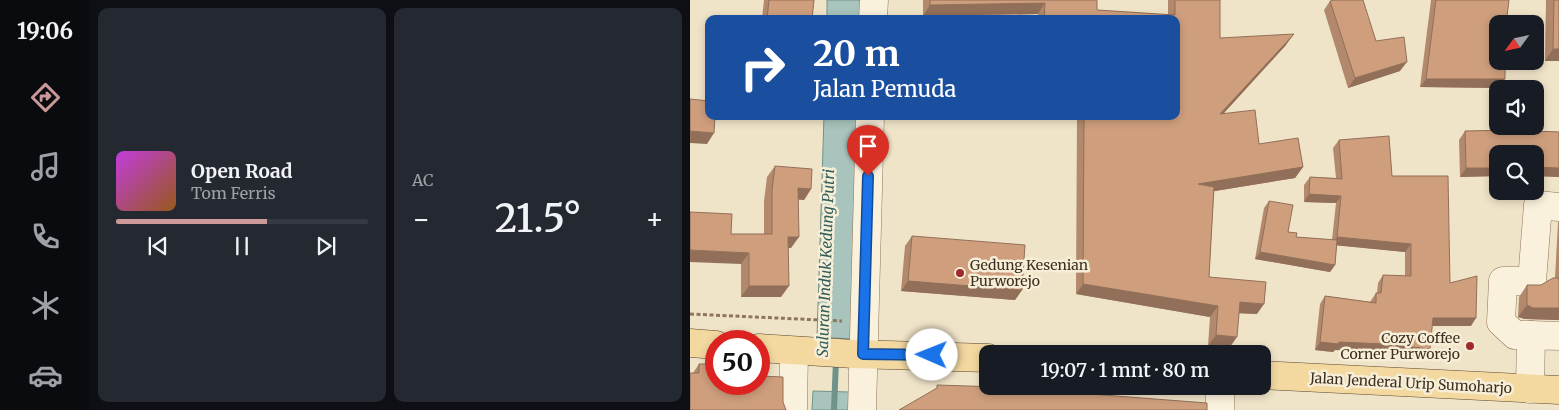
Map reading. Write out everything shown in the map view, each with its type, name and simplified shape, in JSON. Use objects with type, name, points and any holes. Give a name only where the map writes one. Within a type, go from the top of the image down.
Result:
[{"type":"main road","points":[[690,343],[705,344]]},
{"type":"main road","points":[[770,349],[979,358]]},
{"type":"main road","name":"Jalan Jenderal Urip Sumoharjo","points":[[1271,375],[1559,390]]},
{"type":"street","points":[[873,15],[874,0]]},
{"type":"street","points":[[862,410],[859,354],[870,120]]},
{"type":"street","points":[[1559,207],[1538,205],[1532,281],[1503,281],[1501,322],[1515,335],[1559,336]]},
{"type":"street","points":[[1530,389],[1531,335]]},
{"type":"street","points":[[794,410],[795,351]]},
{"type":"street","points":[[1220,395],[1220,410]]},
{"type":"path","points":[[690,314],[850,321]]},
{"type":"water","points":[[827,0],[864,0],[864,15],[827,15]]},
{"type":"water","points":[[824,120],[860,120],[852,339],[817,337]]},
{"type":"water","points":[[813,391],[850,392],[850,410],[812,410]]},
{"type":"building","points":[[769,0],[814,0],[812,15],[767,15]]},
{"type":"building","points":[[930,0],[1097,0],[1097,10],[1175,15],[1044,15],[1045,3],[930,5]]},
{"type":"building","points":[[1175,0],[1220,0],[1220,38],[1294,34],[1220,114],[1255,110],[1259,144],[1298,138],[1303,167],[1198,184],[1214,187],[1209,277],[1266,282],[1264,304],[1240,302],[1237,337],[1216,335],[1218,306],[1083,284],[1084,120],[1180,120],[1180,15],[1175,15]]},
{"type":"building","points":[[1363,0],[1376,41],[1404,37],[1407,62],[1355,78],[1330,1]]},
{"type":"building","points":[[1436,0],[1509,0],[1507,15],[1489,15],[1489,70],[1505,70],[1505,79],[1426,79]]},
{"type":"building","points":[[1554,0],[1559,0],[1559,49],[1553,49]]},
{"type":"building","points":[[690,99],[705,101],[705,120],[715,120],[714,133],[690,131]]},
{"type":"building","points":[[1489,130],[1489,135],[1544,135],[1544,131],[1559,132],[1559,168],[1544,167],[1544,145],[1489,145],[1489,168],[1466,168],[1465,131]]},
{"type":"building","points":[[1389,136],[1392,176],[1448,176],[1450,283],[1477,276],[1476,318],[1433,318],[1430,349],[1385,344],[1320,342],[1325,296],[1376,303],[1376,293],[1381,293],[1383,275],[1411,276],[1411,244],[1337,237],[1341,196],[1309,194],[1310,177],[1342,179],[1339,140]]},
{"type":"building","points":[[775,166],[812,169],[811,189],[798,188],[799,237],[788,237],[789,286],[749,286],[749,253],[690,250],[690,212],[732,214],[731,234],[772,234],[772,190]]},
{"type":"building","points":[[1269,201],[1293,205],[1288,232],[1297,233],[1296,237],[1337,240],[1335,265],[1260,252]]},
{"type":"building","name":"Gedung Kesenian Purworejo","points":[[912,236],[1025,245],[1022,290],[908,281]]},
{"type":"building","points":[[1553,278],[1559,278],[1559,308],[1533,308],[1527,305],[1527,285],[1541,285]]},
{"type":"building","points":[[699,364],[705,364],[705,395],[770,395],[770,376],[783,377],[783,402],[786,410],[690,410],[690,373],[699,373]]},
{"type":"building","points":[[937,385],[979,386],[979,395],[1103,395],[1207,403],[1207,410],[899,410],[937,388]]},
{"type":"waterway","name":"Saluran Induk Kedung Putri","points":[[834,410],[836,360]]},
{"type":"place","name":"Gedung Kesenian Purworejo","points":[[960,273]]},
{"type":"place","name":"Cozy Coffee Corner Purworejo","points":[[1470,346]]},
{"type":"route","points":[[868,176],[863,354],[932,355]]}]
